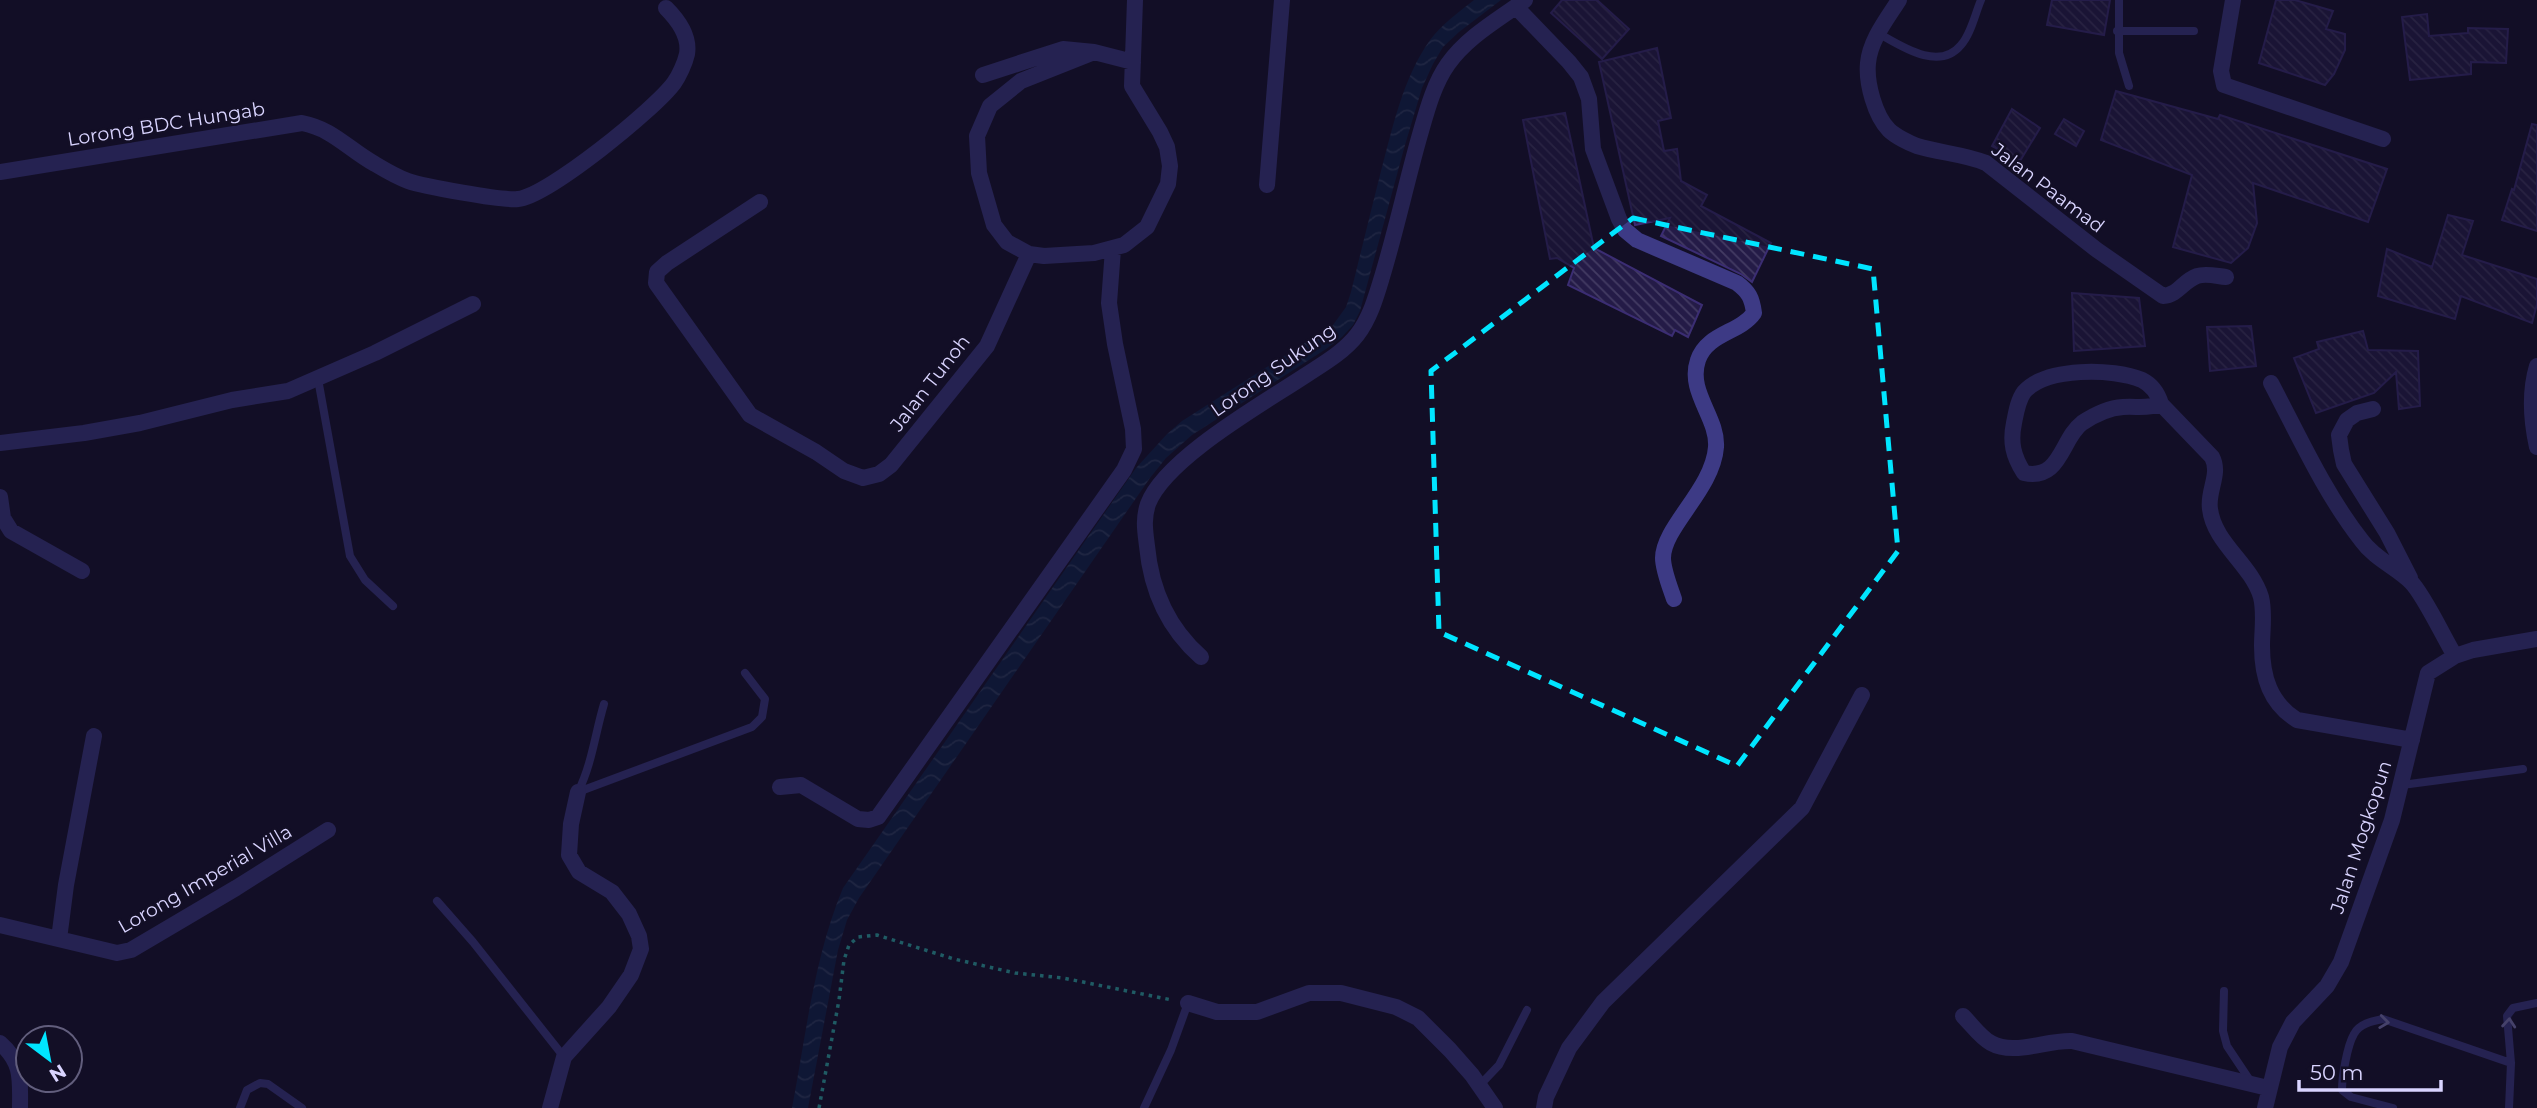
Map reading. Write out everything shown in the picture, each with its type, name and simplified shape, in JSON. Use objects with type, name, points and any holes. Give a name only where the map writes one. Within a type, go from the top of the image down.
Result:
[{"type":"street","points":[[1094,52],[1021,81],[990,106],[977,136],[979,173],[994,225],[1007,242],[1029,254],[1063,255],[1113,249],[1124,245],[1147,227],[1168,184],[1170,166],[1167,147],[1132,86],[1135,0]]},
{"type":"street","points":[[1267,184],[1282,0]]},
{"type":"street","name":"Jalan Paamad","points":[[1899,0],[1878,33],[1868,62],[1869,79],[1878,113],[1889,131],[1915,146],[1970,156],[1986,163],[2097,250],[2162,296],[2172,295],[2197,276],[2225,277]]},
{"type":"street","points":[[2232,0],[2221,71],[2224,85],[2383,139]]},
{"type":"street","points":[[1521,4],[1580,77],[1589,99],[1593,149],[1625,230],[1637,240],[1737,283],[1749,292],[1753,302],[1754,313],[1749,320],[1715,338],[1705,347],[1698,359],[1698,393],[1715,436],[1716,448],[1711,470],[1666,543],[1662,559],[1674,599]]},
{"type":"street","name":"Lorong Sukung","points":[[1201,657],[1178,633],[1153,584],[1144,519],[1149,500],[1173,470],[1193,453],[1249,412],[1331,359],[1356,337],[1369,317],[1429,104],[1446,66],[1480,32],[1521,4]]},
{"type":"street","name":"Lorong BDC Hungab","points":[[0,172],[302,123],[320,127],[373,163],[409,182],[518,200],[542,190],[617,136],[673,83],[687,54],[686,38],[677,18],[666,8]]},
{"type":"street","points":[[983,75],[1063,49],[1094,52],[1133,62]]},
{"type":"street","name":"Jalan Tunoh","points":[[760,202],[657,272],[656,283],[750,415],[844,471],[863,478],[879,474],[908,447],[987,346],[1029,254]]},
{"type":"street","points":[[779,787],[801,785],[858,819],[878,817],[1124,470],[1134,449],[1133,429],[1115,344],[1110,303],[1113,249]]},
{"type":"street","points":[[0,443],[140,423],[232,400],[288,391],[473,304]]},
{"type":"street","points":[[2537,366],[2531,398],[2532,424],[2537,447]]},
{"type":"street","points":[[2161,404],[2152,407],[2120,407],[2099,413],[2079,425],[2050,469],[2032,475],[2024,473],[2015,460],[2011,439],[2022,394],[2033,385],[2050,377],[2094,371],[2143,380],[2157,393],[2161,404],[2212,457],[2216,465],[2210,492],[2210,511],[2222,538],[2249,571],[2257,588],[2261,600],[2262,649],[2270,693],[2283,711],[2297,720],[2412,740]]},
{"type":"street","points":[[2272,383],[2346,520],[2363,544],[2413,583]]},
{"type":"street","points":[[2373,409],[2357,412],[2347,420],[2339,435],[2344,464],[2387,533],[2455,656]]},
{"type":"street","points":[[0,497],[3,518],[10,531],[82,571]]},
{"type":"street","name":"Jalan Mogkopun","points":[[2265,1108],[2280,1047],[2293,1022],[2327,986],[2341,962],[2375,871],[2402,785],[2428,673],[2455,656],[2473,650],[2537,639]]},
{"type":"street","points":[[1544,1108],[1546,1097],[1569,1048],[1602,1002],[1801,808],[1862,695]]},
{"type":"street","points":[[59,939],[66,885],[94,736]]},
{"type":"street","points":[[550,1108],[564,1057],[609,1007],[631,975],[641,949],[639,936],[629,914],[612,892],[579,872],[569,855],[578,792]]},
{"type":"street","name":"Lorong Imperial Villa","points":[[0,925],[117,953],[131,950],[328,830]]},
{"type":"street","points":[[1188,1003],[1217,1012],[1258,1012],[1310,993],[1340,993],[1396,1007],[1418,1018],[1450,1050],[1495,1108]]},
{"type":"street","points":[[1963,1016],[1989,1043],[2010,1050],[2057,1040],[2072,1041],[2268,1088]]},
{"type":"street","points":[[0,1043],[13,1057],[20,1071],[20,1108]]},
{"type":"lane","points":[[1878,33],[1915,53],[1942,58],[1952,54],[1963,44],[1980,0]]},
{"type":"lane","points":[[2119,0],[2119,54],[2129,86]]},
{"type":"lane","points":[[2117,31],[2194,31]]},
{"type":"lane","points":[[318,379],[350,556],[365,580],[393,606]]},
{"type":"lane","points":[[578,792],[752,727],[762,717],[765,699],[744,673]]},
{"type":"lane","points":[[578,792],[589,771],[595,734],[604,704]]},
{"type":"lane","points":[[2402,785],[2523,769]]},
{"type":"lane","points":[[437,901],[564,1057]]},
{"type":"lane","points":[[2224,991],[2223,1031],[2227,1046],[2252,1084]]},
{"type":"lane","points":[[1144,1108],[1171,1050],[1188,1003]]},
{"type":"lane","points":[[2509,1108],[2511,1063],[2507,1016],[2513,1008],[2537,1003]]},
{"type":"lane","points":[[1479,1086],[1499,1065],[1527,1010]]},
{"type":"lane","points":[[2393,1108],[2351,1097],[2342,1090],[2342,1079],[2354,1033],[2368,1022],[2383,1020],[2511,1063]]},
{"type":"lane","points":[[240,1108],[247,1090],[260,1083],[268,1084],[297,1107]]},
{"type":"path","points":[[819,1108],[844,960],[849,945],[858,937],[877,935],[954,959],[1015,973],[1097,984],[1188,1003]]},
{"type":"highlighted area","points":[[1633,218],[1873,269],[1898,551],[1737,766],[1439,632],[1431,371]]},
{"type":"water","points":[[1474,0],[1501,0],[1443,47],[1422,88],[1360,311],[1353,325],[1326,349],[1192,435],[1166,458],[1150,478],[859,898],[847,920],[838,950],[808,1108],[792,1108],[818,969],[843,888],[1136,468],[1182,421],[1333,325],[1346,307],[1406,86],[1430,40],[1445,23]]},
{"type":"building","points":[[1562,0],[1597,0],[1629,29],[1602,59],[1551,13]]},
{"type":"building","points":[[2052,0],[2110,0],[2104,35],[2047,25]]},
{"type":"building","points":[[2276,0],[2295,0],[2333,11],[2326,29],[2345,34],[2345,50],[2334,74],[2325,85],[2259,63]]},
{"type":"building","points":[[2427,14],[2429,36],[2468,33],[2468,28],[2508,29],[2506,63],[2471,62],[2471,74],[2410,80],[2402,17]]},
{"type":"building","points":[[1657,48],[1671,118],[1658,121],[1664,151],[1677,149],[1681,181],[1707,195],[1701,206],[1771,243],[1752,282],[1741,274],[1661,236],[1670,218],[1635,225],[1599,62]]},
{"type":"building","points":[[2116,91],[2218,119],[2220,115],[2387,169],[2368,222],[2253,183],[2257,223],[2248,248],[2231,263],[2173,247],[2192,175],[2101,140]]},
{"type":"building","points":[[2012,109],[2040,128],[2020,161],[1992,146]]},
{"type":"building","points":[[1565,113],[1594,248],[1702,305],[1688,337],[1675,330],[1672,336],[1568,285],[1574,268],[1557,258],[1550,259],[1523,120]]},
{"type":"building","points":[[2064,119],[2084,131],[2076,146],[2055,134]]},
{"type":"building","points":[[2532,124],[2537,125],[2537,231],[2502,220],[2512,189],[2514,190]]},
{"type":"building","points":[[2448,215],[2473,221],[2462,255],[2537,279],[2537,304],[2532,323],[2461,296],[2455,319],[2378,296],[2387,249],[2432,267]]},
{"type":"building","points":[[2072,293],[2139,298],[2145,346],[2074,351]]},
{"type":"building","points":[[2251,326],[2256,366],[2210,371],[2207,327]]},
{"type":"building","points":[[2363,331],[2368,350],[2418,351],[2420,406],[2399,409],[2396,372],[2374,393],[2316,413],[2294,358],[2319,349],[2317,342]]}]
